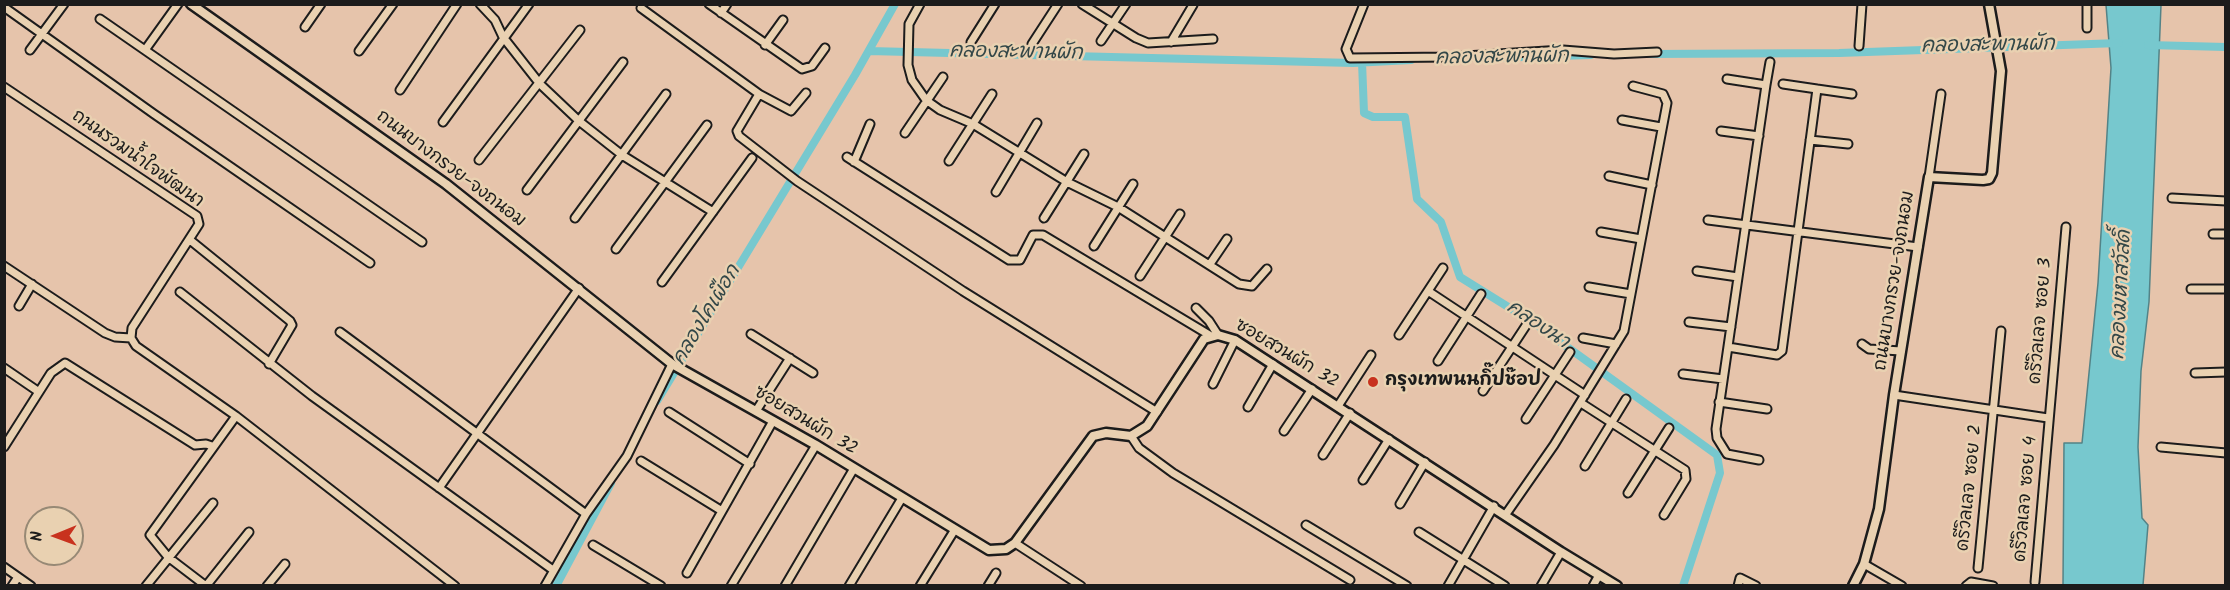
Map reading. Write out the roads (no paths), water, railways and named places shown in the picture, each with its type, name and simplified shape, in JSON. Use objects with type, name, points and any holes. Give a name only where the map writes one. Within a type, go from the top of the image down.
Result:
[{"type":"street","points":[[30,50],[64,4]]},
{"type":"street","points":[[145,50],[178,4]]},
{"type":"street","name":"ถนนบางกรวย-จงถนอม","points":[[191,4],[446,184],[676,366]]},
{"type":"street","points":[[304,27],[321,4]]},
{"type":"street","points":[[360,51],[393,4]]},
{"type":"street","points":[[400,90],[457,4]]},
{"type":"street","points":[[480,4],[495,20],[503,37],[540,84],[579,121],[622,155],[713,212]]},
{"type":"street","points":[[443,122],[529,4]]},
{"type":"street","points":[[709,4],[802,69],[812,66],[825,48]]},
{"type":"street","points":[[721,13],[727,4]]},
{"type":"street","points":[[920,4],[909,24],[908,65],[912,80],[926,100],[940,111],[973,123],[1067,182],[1118,207],[1246,287],[1257,283],[1267,268]]},
{"type":"street","points":[[971,42],[995,4]]},
{"type":"street","points":[[1032,44],[1058,4]]},
{"type":"street","points":[[1082,4],[1136,38],[1148,43],[1212,39]]},
{"type":"street","points":[[1101,41],[1126,4]]},
{"type":"street","points":[[1364,4],[1346,50],[1347,56],[1356,59],[1449,57],[1563,50],[1614,54],[1658,52]]},
{"type":"street","points":[[1859,46],[1862,4]]},
{"type":"street","name":"ถนนบางกรวย-จงถนอม","points":[[1853,585],[1864,564],[1880,509],[1894,395],[1929,177],[1983,180],[1990,177],[1999,100],[1999,60],[1989,4]]},
{"type":"street","points":[[2087,4],[2087,28]]},
{"type":"street","points":[[1171,42],[1193,5]]},
{"type":"street","points":[[4,7],[201,147],[370,263]]},
{"type":"street","points":[[641,8],[759,94],[790,111],[806,93]]},
{"type":"street","points":[[100,19],[422,242]]},
{"type":"street","points":[[765,45],[783,20]]},
{"type":"street","points":[[479,160],[580,30]]},
{"type":"street","points":[[527,190],[622,62]]},
{"type":"street","points":[[1759,460],[1733,457],[1721,446],[1716,429],[1744,225],[1770,62]]},
{"type":"street","points":[[905,133],[943,77]]},
{"type":"street","points":[[1727,79],[1766,85]]},
{"type":"street","points":[[1783,84],[1852,93]]},
{"type":"street","points":[[1506,514],[1581,402],[1624,331],[1666,97],[1658,92],[1633,86]]},
{"type":"street","name":"ถนนรวมน้ำใจพัฒนา","points":[[4,87],[197,216],[199,224],[132,328],[131,338]]},
{"type":"street","points":[[1728,347],[1777,355],[1782,351],[1817,89]]},
{"type":"street","points":[[575,218],[666,94]]},
{"type":"street","points":[[759,94],[737,131],[739,136],[797,181],[973,297],[1157,412]]},
{"type":"street","points":[[949,161],[992,94]]},
{"type":"street","points":[[1929,177],[1941,94]]},
{"type":"street","points":[[1622,120],[1661,127]]},
{"type":"street","points":[[996,192],[1037,123]]},
{"type":"street","points":[[854,162],[870,124]]},
{"type":"street","points":[[616,249],[707,125]]},
{"type":"street","points":[[1721,131],[1759,136]]},
{"type":"street","points":[[1810,140],[1848,144]]},
{"type":"street","points":[[1044,218],[1084,153]]},
{"type":"street","points":[[847,157],[1009,260],[1020,260],[1033,235],[1043,235],[1214,335]]},
{"type":"street","points":[[662,282],[752,158]]},
{"type":"street","points":[[1609,176],[1652,185]]},
{"type":"street","points":[[1094,246],[1132,184]]},
{"type":"street","points":[[2172,198],[2226,201]]},
{"type":"street","points":[[1140,276],[1180,214]]},
{"type":"street","points":[[1708,220],[1918,247]]},
{"type":"street","name":"ดรีวิลเลจ ซอย 3","points":[[2049,418],[2066,227]]},
{"type":"street","points":[[1601,232],[1641,239]]},
{"type":"street","points":[[2213,234],[2226,234]]},
{"type":"street","points":[[1210,264],[1227,239]]},
{"type":"street","points":[[190,240],[290,321],[292,325],[269,364]]},
{"type":"street","points":[[4,266],[105,333],[115,337],[131,338],[136,346],[236,416],[455,585]]},
{"type":"street","points":[[1399,335],[1443,268]]},
{"type":"street","points":[[1697,272],[1738,277]]},
{"type":"street","points":[[19,306],[32,284]]},
{"type":"street","points":[[1589,287],[1631,294]]},
{"type":"street","points":[[438,488],[579,288]]},
{"type":"street","points":[[2191,289],[2226,289]]},
{"type":"street","points":[[1428,291],[1585,395]]},
{"type":"street","points":[[180,292],[269,364],[553,570]]},
{"type":"street","points":[[1437,361],[1481,294]]},
{"type":"street","points":[[1196,308],[1214,335]]},
{"type":"street","points":[[1689,322],[1731,327]]},
{"type":"street","points":[[1483,391],[1527,324]]},
{"type":"street","name":"ดรีวิลเลจ ซอย 2","points":[[1978,568],[2001,331]]},
{"type":"street","points":[[340,332],[586,514]]},
{"type":"street","points":[[751,334],[813,373]]},
{"type":"street","name":"ซอยสวนผัก 32","points":[[1131,436],[1147,426],[1199,346],[1214,335],[1235,340],[1494,506],[1561,552],[1617,585]]},
{"type":"street","points":[[1583,338],[1616,344]]},
{"type":"street","points":[[1213,384],[1235,340]]},
{"type":"street","points":[[1862,344],[1869,349],[1901,351]]},
{"type":"street","points":[[1526,419],[1570,352]]},
{"type":"street","points":[[1338,406],[1371,355]]},
{"type":"street","points":[[756,411],[790,358]]},
{"type":"street","points":[[4,447],[51,373],[65,363],[195,446],[206,444],[212,446]]},
{"type":"street","points":[[1248,407],[1273,364]]},
{"type":"street","points":[[545,585],[586,514],[627,456],[676,366]]},
{"type":"street","name":"ซอยสวนผัก 32","points":[[676,366],[816,445],[853,470],[989,550],[1006,549],[1015,543]]},
{"type":"street","points":[[4,368],[39,392]]},
{"type":"street","points":[[2195,373],[2226,372]]},
{"type":"street","points":[[1683,374],[1723,380]]},
{"type":"street","points":[[1284,431],[1312,389]]},
{"type":"street","points":[[1894,395],[1994,412],[2049,418]]},
{"type":"street","points":[[1585,465],[1626,399]]},
{"type":"street","points":[[1581,402],[1685,470],[1687,475],[1664,515]]},
{"type":"street","points":[[1719,402],[1767,409]]},
{"type":"street","points":[[669,412],[750,464]]},
{"type":"street","points":[[1323,455],[1350,413]]},
{"type":"street","points":[[236,416],[151,531],[152,539],[168,557],[206,585],[249,532]]},
{"type":"street","name":"ดรีวิลเลจ ซอย 4","points":[[2035,582],[2049,418]]},
{"type":"street","points":[[687,573],[773,421]]},
{"type":"street","points":[[1628,493],[1669,428]]},
{"type":"street","points":[[1081,585],[1015,543],[1087,442],[1098,433],[1131,436],[1139,448],[1173,472],[1350,580]]},
{"type":"street","points":[[1363,480],[1389,439]]},
{"type":"street","points":[[731,585],[816,445]]},
{"type":"street","points":[[2160,447],[2226,453]]},
{"type":"street","points":[[641,461],[722,511]]},
{"type":"street","points":[[1400,504],[1425,462]]},
{"type":"street","points":[[785,585],[853,470]]},
{"type":"street","points":[[849,585],[902,498]]},
{"type":"street","points":[[146,585],[213,503]]},
{"type":"street","points":[[1448,585],[1494,506]]},
{"type":"street","points":[[1305,525],[1407,585]]},
{"type":"street","points":[[920,585],[954,531]]},
{"type":"street","points":[[1419,532],[1505,585]]},
{"type":"street","points":[[593,544],[660,585]]},
{"type":"street","points":[[1541,585],[1561,552]]},
{"type":"street","points":[[267,585],[285,564]]},
{"type":"street","points":[[1864,564],[1902,585]]},
{"type":"street","points":[[4,567],[31,585]]},
{"type":"street","points":[[988,585],[996,573]]},
{"type":"street","points":[[1593,585],[1599,575]]},
{"type":"street","points":[[12,585],[18,577]]},
{"type":"street","points":[[1738,585],[1740,578],[1756,585]]},
{"type":"street","points":[[1965,585],[1971,582],[1993,585]]},
{"type":"water","name":"คลองมหาสวัสดิ์","points":[[2106,5],[2161,5],[2149,302],[2141,371],[2138,447],[2142,518],[2148,525],[2143,585],[2063,585],[2064,443],[2082,443],[2098,283],[2111,68]]},
{"type":"waterway","name":"คลองโคเผือก","points":[[657,401],[855,75],[895,4]]},
{"type":"waterway","name":"คลองสะพานผัก","points":[[1649,54],[1839,53],[2119,43]]},
{"type":"waterway","points":[[2148,45],[2226,47]]},
{"type":"waterway","name":"คลองสะพานผัก","points":[[869,51],[1353,63],[1411,60]]},
{"type":"waterway","name":"คลองสะพานผัก","points":[[1490,58],[1591,55]]},
{"type":"waterway","name":"คลองนา","points":[[1362,62],[1364,113],[1373,117],[1405,117],[1417,199],[1441,222],[1460,277],[1534,323],[1717,455],[1720,473],[1683,586]]},
{"type":"waterway","name":"คลองโคเผือก","points":[[556,586],[611,483]]},
{"type":"place","name":"กรุงเทพนนกิ๊ปช๊อป","points":[[1373,382]]}]
